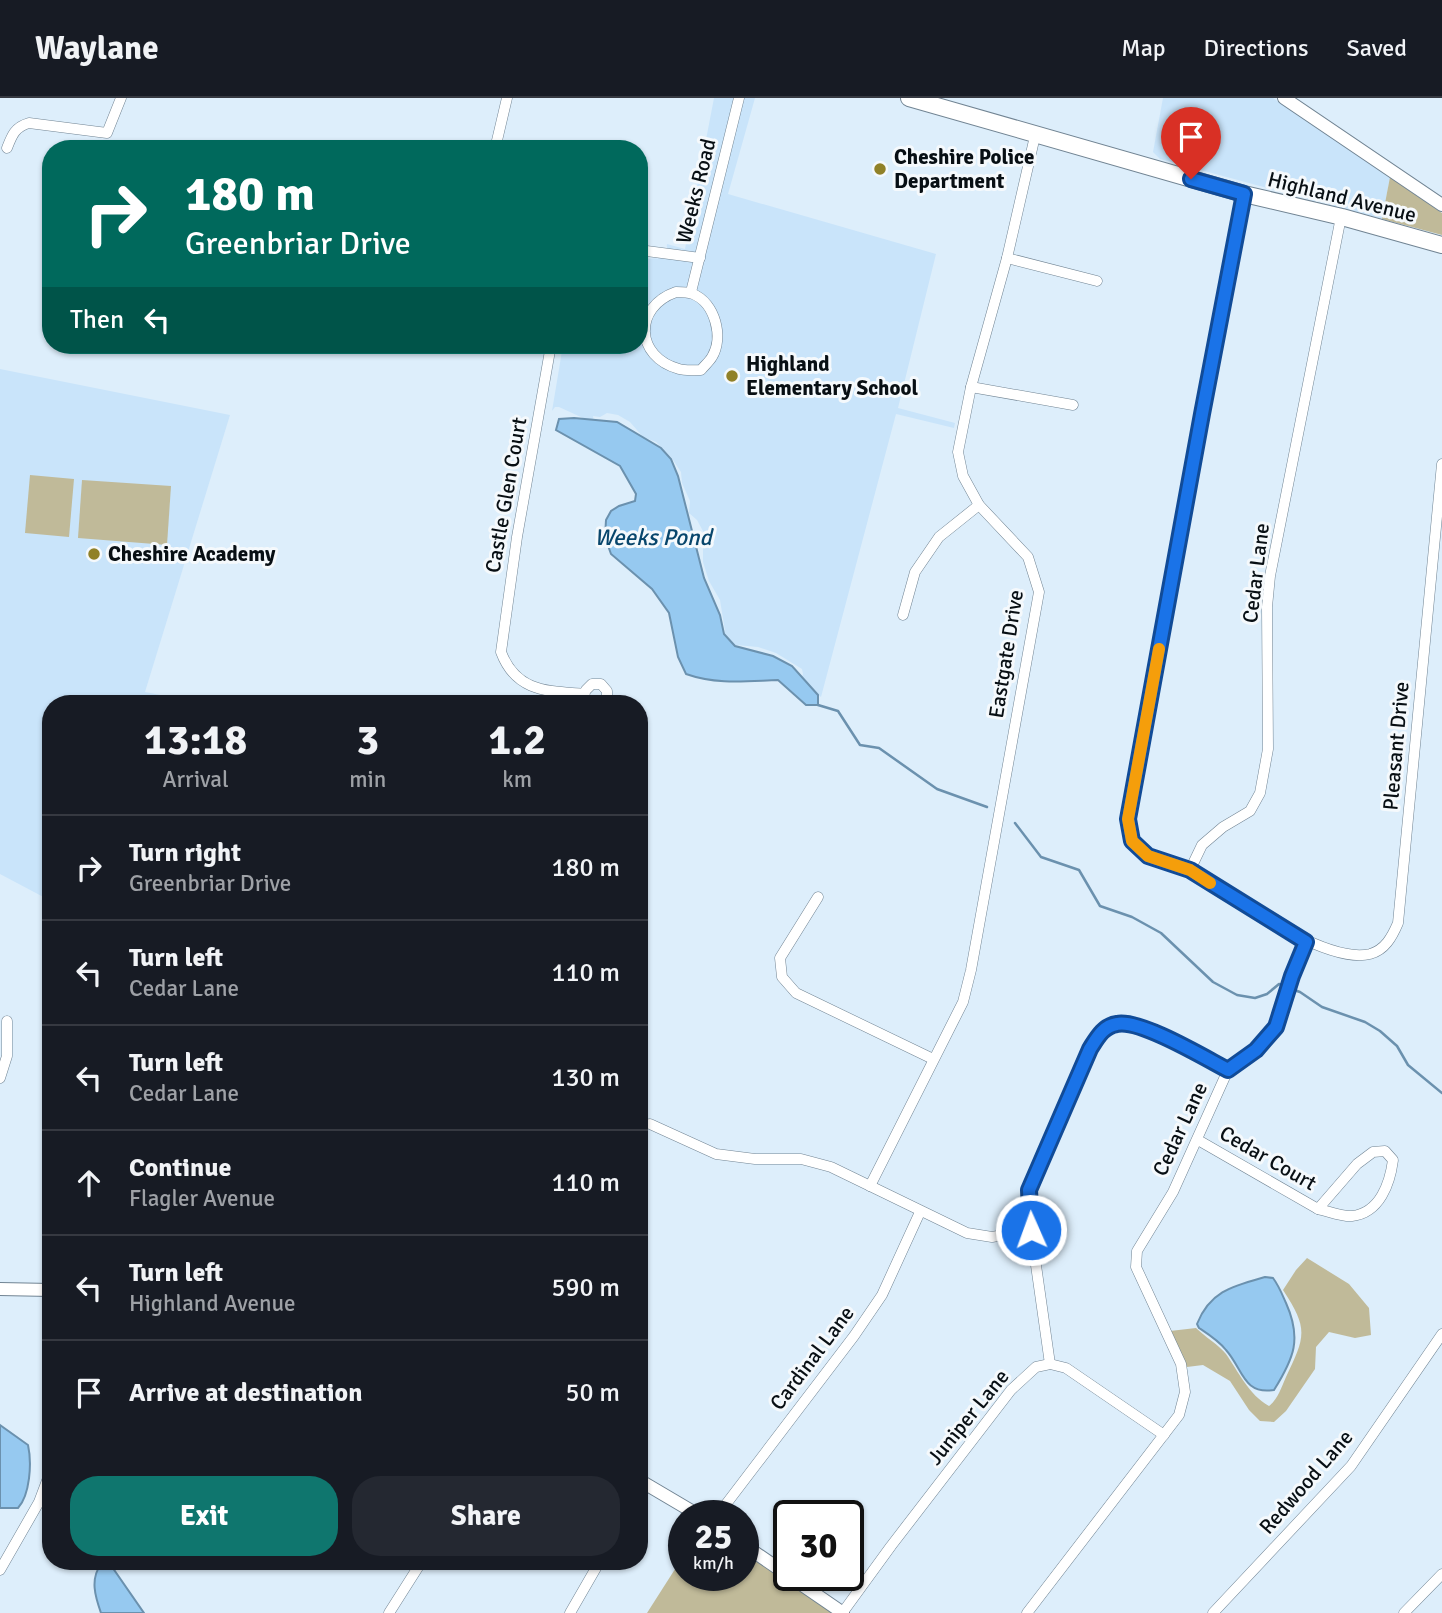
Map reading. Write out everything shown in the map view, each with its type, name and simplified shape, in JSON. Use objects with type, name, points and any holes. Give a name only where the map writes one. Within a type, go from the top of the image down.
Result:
[{"type":"highway","name":"Highland Avenue","points":[[909,98],[1244,194],[1442,245]]},
{"type":"street","points":[[7,148],[13,132],[21,125],[29,123],[107,133],[121,98]]},
{"type":"street","points":[[497,140],[507,98]]},
{"type":"street","name":"Weeks Road","points":[[691,292],[739,98]]},
{"type":"street","points":[[1284,98],[1442,205]]},
{"type":"street","name":"Eastgate Drive","points":[[870,1186],[962,1002],[971,970],[1039,592],[1028,557],[979,505],[963,477],[958,452],[971,387],[1007,258],[1035,136]]},
{"type":"street","points":[[1244,194],[1128,819],[1132,841],[1148,856],[1190,870],[1306,942]]},
{"type":"street","name":"Cedar Lane","points":[[1190,870],[1202,845],[1223,827],[1250,811],[1261,793],[1268,749],[1270,576],[1341,217]]},
{"type":"street","points":[[648,251],[699,258]]},
{"type":"street","points":[[1007,258],[1097,281]]},
{"type":"street","points":[[648,315],[652,306],[663,297],[676,292],[691,292],[703,300],[716,324],[717,341],[712,357],[701,370],[680,369],[659,359],[648,342]]},
{"type":"street","name":"Castle Glen Court","points":[[549,354],[500,652],[506,666],[521,681],[541,690],[566,695]]},
{"type":"street","points":[[971,387],[1073,405]]},
{"type":"street","name":"Pleasant Drive","points":[[1306,942],[1346,956],[1371,954],[1389,942],[1398,923],[1442,464]]},
{"type":"street","points":[[903,615],[915,572],[939,537],[979,505]]},
{"type":"street","points":[[588,695],[592,684],[601,684],[607,695]]},
{"type":"street","points":[[818,897],[780,958],[782,976],[796,993],[933,1059]]},
{"type":"street","name":"Cedar Lane","points":[[1027,1613],[1179,1415],[1185,1392],[1181,1364],[1136,1267],[1137,1251],[1173,1192],[1228,1070],[1256,1050],[1276,1027],[1306,942]]},
{"type":"street","points":[[0,1078],[7,1056],[7,1021]]},
{"type":"street","points":[[1164,1435],[1066,1368],[1050,1364],[1031,1230],[1029,1190],[1090,1049],[1102,1030],[1117,1024],[1137,1024],[1228,1070]]},
{"type":"street","points":[[650,1124],[716,1154],[755,1159],[801,1159],[831,1167],[967,1233],[992,1237],[1031,1230]]},
{"type":"street","name":"Cedar Court","points":[[1198,1140],[1318,1209],[1352,1216],[1374,1207],[1390,1179],[1393,1160],[1385,1151],[1373,1152],[1357,1164],[1318,1209]]},
{"type":"street","name":"Cardinal Lane","points":[[729,1500],[882,1295],[920,1212]]},
{"type":"street","points":[[0,1289],[42,1290]]},
{"type":"street","name":"Redwood Lane","points":[[1213,1613],[1351,1466],[1442,1334]]},
{"type":"street","name":"Juniper Lane","points":[[843,1613],[1011,1390],[1035,1367],[1050,1364]]},
{"type":"street","points":[[648,1486],[673,1500]]},
{"type":"street","points":[[0,1570],[42,1496]]},
{"type":"street","points":[[759,1555],[843,1613]]},
{"type":"street","points":[[389,1613],[416,1570]]},
{"type":"street","points":[[570,1613],[595,1570]]},
{"type":"street","points":[[1404,1613],[1442,1574]]},
{"type":"shaded area","name":"Highland Elementary School","points":[[714,98],[755,98],[728,194],[936,254],[898,408],[955,423],[954,428],[896,414],[821,697],[801,681],[802,669],[776,653],[758,647],[736,645],[725,648],[720,600],[709,581],[703,562],[703,531],[689,513],[690,501],[682,483],[681,472],[671,457],[656,442],[643,437],[630,422],[618,415],[607,413],[600,417],[593,416],[596,435],[583,418],[559,407],[552,411],[562,354],[648,354],[648,259],[666,258],[667,244],[685,249]]},
{"type":"shaded area","points":[[1163,98],[1273,98],[1390,177],[1382,219],[1160,159],[1153,152]]},
{"type":"shaded area","points":[[1390,177],[1442,213],[1442,235],[1382,219]]},
{"type":"shaded area","name":"Cheshire Academy","points":[[0,369],[230,415],[145,692],[160,695],[42,695],[42,896],[0,874]]},
{"type":"shaded area","points":[[30,475],[74,479],[69,537],[25,533]]},
{"type":"shaded area","points":[[82,480],[171,486],[167,545],[78,538]]},
{"type":"shaded area","points":[[1307,1258],[1349,1284],[1369,1308],[1371,1335],[1355,1338],[1329,1332],[1316,1347],[1315,1369],[1286,1411],[1274,1422],[1260,1421],[1249,1410],[1230,1381],[1203,1365],[1187,1367],[1170,1331],[1196,1328],[1223,1351],[1250,1389],[1269,1406],[1277,1397],[1300,1342],[1297,1314],[1283,1290]]},
{"type":"shaded area","points":[[759,1561],[773,1571],[773,1591],[803,1591],[835,1613],[647,1613],[668,1580],[668,1591],[759,1591]]},
{"type":"water","name":"Weeks Pond","points":[[559,419],[617,422],[661,448],[671,459],[678,476],[704,578],[720,615],[724,634],[735,646],[773,656],[792,666],[818,695],[818,705],[806,705],[778,680],[721,681],[686,674],[678,657],[669,613],[652,589],[611,554],[605,537],[606,520],[611,511],[635,501],[636,494],[620,466],[556,430]]},
{"type":"water","points":[[1265,1277],[1273,1278],[1280,1290],[1291,1316],[1295,1338],[1291,1358],[1274,1390],[1256,1389],[1250,1385],[1232,1357],[1197,1324],[1209,1304],[1224,1291]]},
{"type":"water","points":[[0,1425],[28,1445],[29,1478],[18,1508],[0,1508]]},
{"type":"water","points":[[98,1570],[114,1570],[144,1613],[101,1613],[95,1594]]},
{"type":"waterway","points":[[818,705],[838,711],[860,745],[879,748],[937,789],[987,807]]},
{"type":"waterway","points":[[1015,823],[1041,857],[1079,870],[1100,906],[1132,917],[1161,933],[1213,982],[1237,995],[1255,998],[1267,994],[1279,984],[1285,986]]},
{"type":"waterway","points":[[1291,989],[1322,1007],[1365,1022],[1380,1031],[1397,1046],[1408,1065],[1442,1093]]},
{"type":"slow traffic","points":[[1159,649],[1128,819],[1132,841],[1148,856],[1190,870],[1210,883]]},
{"type":"place","name":"Cheshire Police Department","points":[[880,169]]},
{"type":"place","name":"Highland Elementary School","points":[[732,376]]},
{"type":"place","name":"Cheshire Academy","points":[[94,554]]},
{"type":"route","points":[[1031,1230],[1029,1190],[1090,1049],[1102,1030],[1117,1024],[1137,1024],[1228,1070],[1256,1050],[1276,1027],[1306,942],[1190,870],[1148,856],[1132,841],[1128,819],[1244,194],[1191,179]]}]
